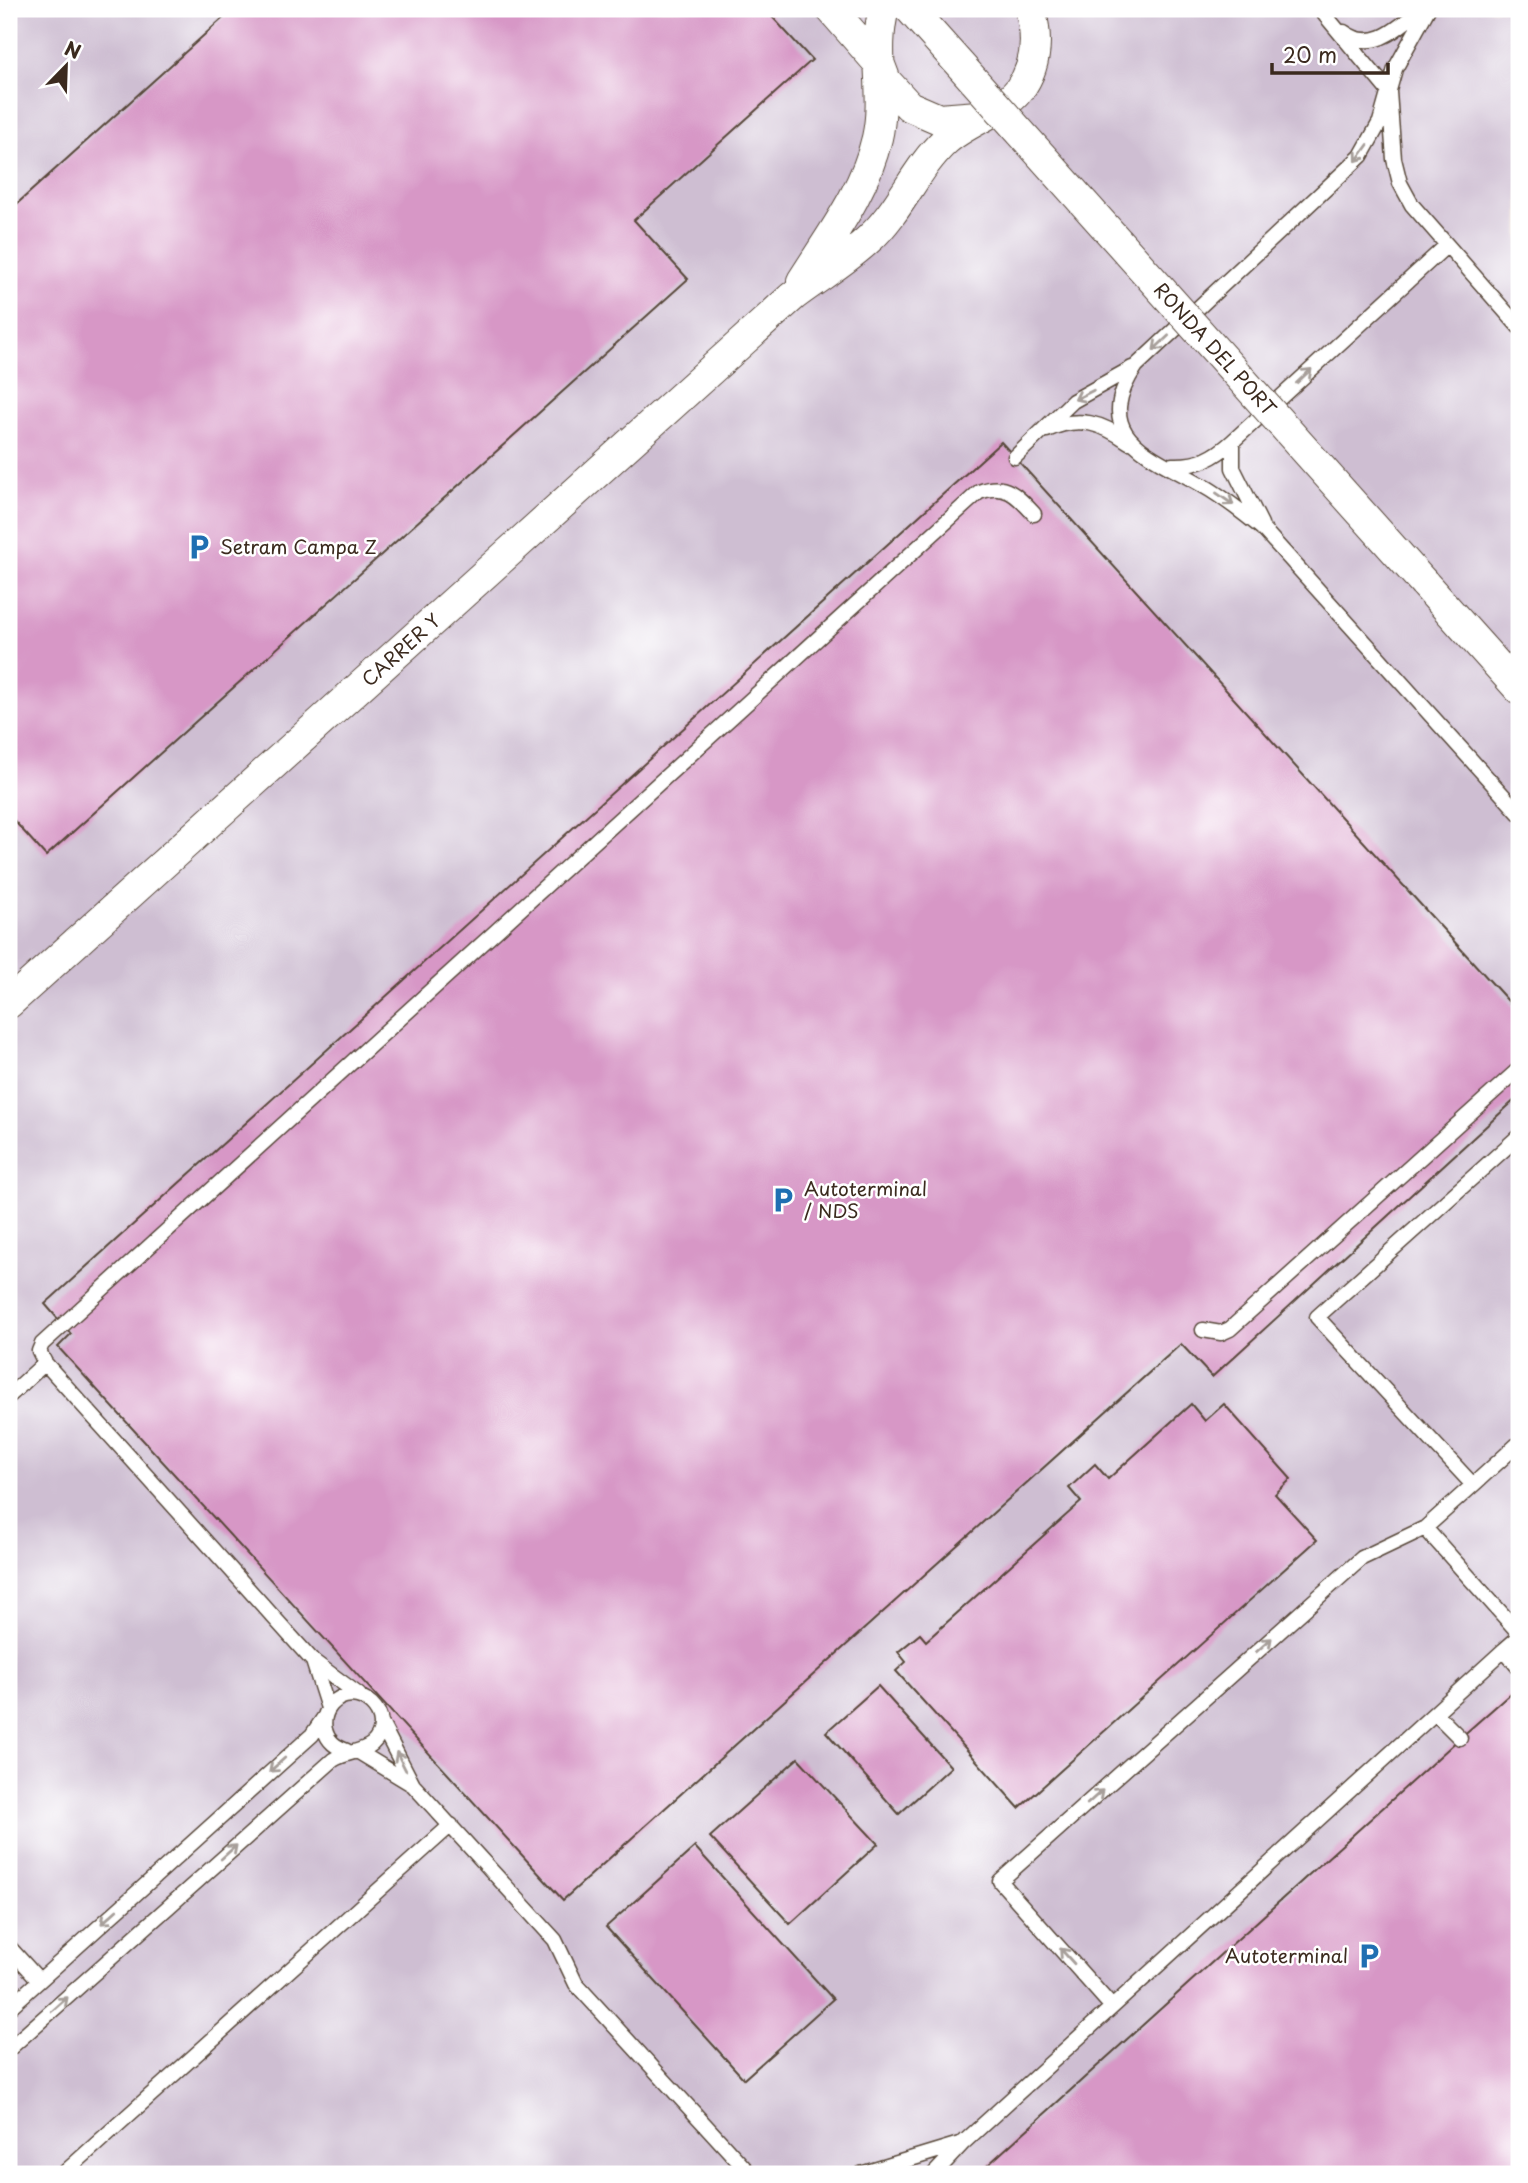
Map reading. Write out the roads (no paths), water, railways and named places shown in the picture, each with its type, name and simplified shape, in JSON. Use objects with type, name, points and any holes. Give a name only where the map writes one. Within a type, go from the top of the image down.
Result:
[{"type":"street","points":[[831,9],[880,65],[895,94],[923,114],[959,120],[982,115]]},
{"type":"street","points":[[793,296],[862,181],[877,137],[880,65],[878,43],[884,9]]},
{"type":"street","name":"RONDA DEL PORT","points":[[910,9],[1519,689]]},
{"type":"street","points":[[793,296],[870,238],[944,143],[982,115],[1003,105],[1018,90],[1029,72],[1036,31],[1030,9]]},
{"type":"street","name":"CARRER Y","points":[[9,1003],[793,296]]},
{"type":"lane","points":[[1320,9],[1389,92],[1390,135],[1400,183],[1412,205],[1519,327]]},
{"type":"lane","points":[[1327,9],[1336,26],[1348,36],[1363,40],[1377,40],[1391,34],[1421,9]]},
{"type":"lane","points":[[1136,447],[1125,433],[1119,418],[1124,383],[1136,366],[1361,156],[1380,122],[1400,59],[1428,9]]},
{"type":"lane","points":[[1168,465],[1190,466],[1206,462],[1233,441],[1446,246]]},
{"type":"lane","points":[[1014,457],[1073,401],[1136,366]]},
{"type":"lane","points":[[1040,433],[1062,423],[1081,421],[1101,425],[1223,497],[1263,529],[1519,813]]},
{"type":"lane","points":[[1233,441],[1233,468],[1263,529]]},
{"type":"lane","points":[[750,2174],[576,1984],[555,1940],[413,1785],[374,1705],[313,1661],[45,1363],[39,1351],[46,1338],[979,492],[1002,488],[1015,493],[1034,514]]},
{"type":"lane","points":[[1203,1330],[1221,1333],[1230,1329],[1519,1069]]},
{"type":"lane","points":[[1473,1485],[1317,1317],[1519,1136]]},
{"type":"lane","points":[[9,1396],[45,1363]]},
{"type":"lane","points":[[1112,2007],[1000,1881],[1362,1558],[1425,1528],[1519,1443]]},
{"type":"lane","points":[[934,2174],[963,2143],[1436,1714],[1519,1635],[1425,1528]]},
{"type":"lane","points":[[1504,1650],[1519,1668]]},
{"type":"lane","points":[[313,1661],[326,1712],[324,1725],[331,1741],[413,1785]]},
{"type":"lane","points":[[11,2003],[312,1735],[326,1712],[342,1697],[359,1696]]},
{"type":"lane","points":[[1436,1714],[1460,1738]]},
{"type":"lane","points":[[9,2049],[332,1760],[374,1742],[381,1723]]},
{"type":"lane","points":[[63,2174],[451,1825]]},
{"type":"lane","points":[[9,1947],[39,1980]]},
{"type":"lane","points":[[861,2174],[963,2143]]},
{"type":"place","name":"Setram Campa Z","points":[[199,547]]},
{"type":"place","name":"Autoterminal / NDS","points":[[783,1200]]},
{"type":"place","name":"Autoterminal","points":[[1369,1956]]}]
